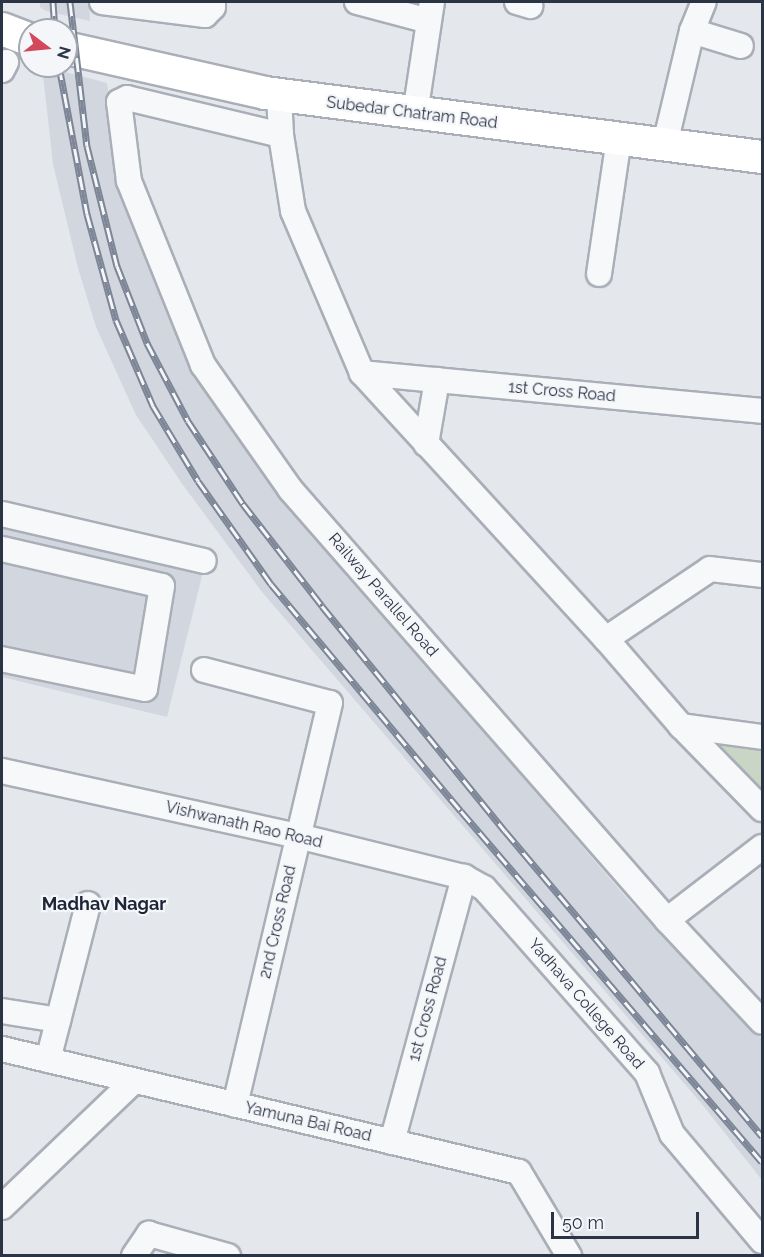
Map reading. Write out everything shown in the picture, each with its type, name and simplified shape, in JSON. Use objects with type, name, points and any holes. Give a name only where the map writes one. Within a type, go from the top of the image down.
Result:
[{"type":"main road","points":[[2,29],[18,35]]},
{"type":"main road","name":"Subedar Chatram Road","points":[[78,51],[279,95],[762,157]]},
{"type":"street","points":[[102,2],[182,7],[205,15],[213,7],[213,2]]},
{"type":"street","points":[[357,2],[430,11],[415,114]]},
{"type":"street","points":[[665,144],[692,31],[704,2]]},
{"type":"street","points":[[692,31],[741,46]]},
{"type":"street","points":[[279,95],[280,135],[293,211],[362,373],[606,639],[681,726],[762,809]]},
{"type":"street","name":"Railway Parallel Road","points":[[280,135],[127,98],[119,102],[129,181],[203,365],[290,489],[668,920],[762,1022]]},
{"type":"street","points":[[599,274],[619,138]]},
{"type":"street","name":"1st Cross Road","points":[[362,373],[762,411]]},
{"type":"street","points":[[426,444],[437,380]]},
{"type":"street","points":[[2,514],[204,561]]},
{"type":"street","points":[[2,549],[162,586],[145,689],[2,659]]},
{"type":"street","points":[[606,639],[710,569],[762,575]]},
{"type":"street","name":"2nd Cross Road","points":[[204,670],[330,703],[235,1105]]},
{"type":"street","points":[[681,726],[762,737]]},
{"type":"street","name":"Vishwanath Rao Road","points":[[2,771],[298,836],[474,882]]},
{"type":"street","points":[[668,920],[762,847]]},
{"type":"street","name":"1st Cross Road","points":[[392,1142],[474,882]]},
{"type":"street","name":"Yadhava College Road","points":[[474,882],[647,1073],[672,1134],[762,1241]]},
{"type":"street","points":[[48,1060],[88,904]]},
{"type":"street","points":[[2,1011],[58,1020]]},
{"type":"street","name":"Yamuna Bai Road","points":[[2,1049],[519,1172],[569,1256]]},
{"type":"street","points":[[2,1207],[134,1081]]},
{"type":"street","points":[[134,1256],[149,1234],[228,1256]]},
{"type":"shaded area","points":[[40,2],[89,2],[90,21],[46,11],[40,7]]},
{"type":"shaded area","points":[[78,75],[107,83],[117,160],[141,246],[185,354],[221,415],[283,499],[630,902],[762,1039],[762,1180],[701,1103],[262,592],[183,485],[136,415],[96,327],[78,268],[53,164],[43,78],[78,78]]},
{"type":"shaded area","points":[[2,520],[204,568],[167,717],[2,677]]},
{"type":"green space","points":[[705,737],[762,746],[762,798]]},
{"type":"railway","points":[[53,2],[54,18]]},
{"type":"railway","points":[[70,2],[87,146],[117,266],[147,343],[188,421],[243,504],[322,606],[505,831],[762,1136]]},
{"type":"railway","points":[[61,78],[87,214],[116,320],[153,406],[198,481],[271,584],[461,811],[762,1162]]},
{"type":"district","name":"Madhav Nagar","points":[[104,904]]}]
